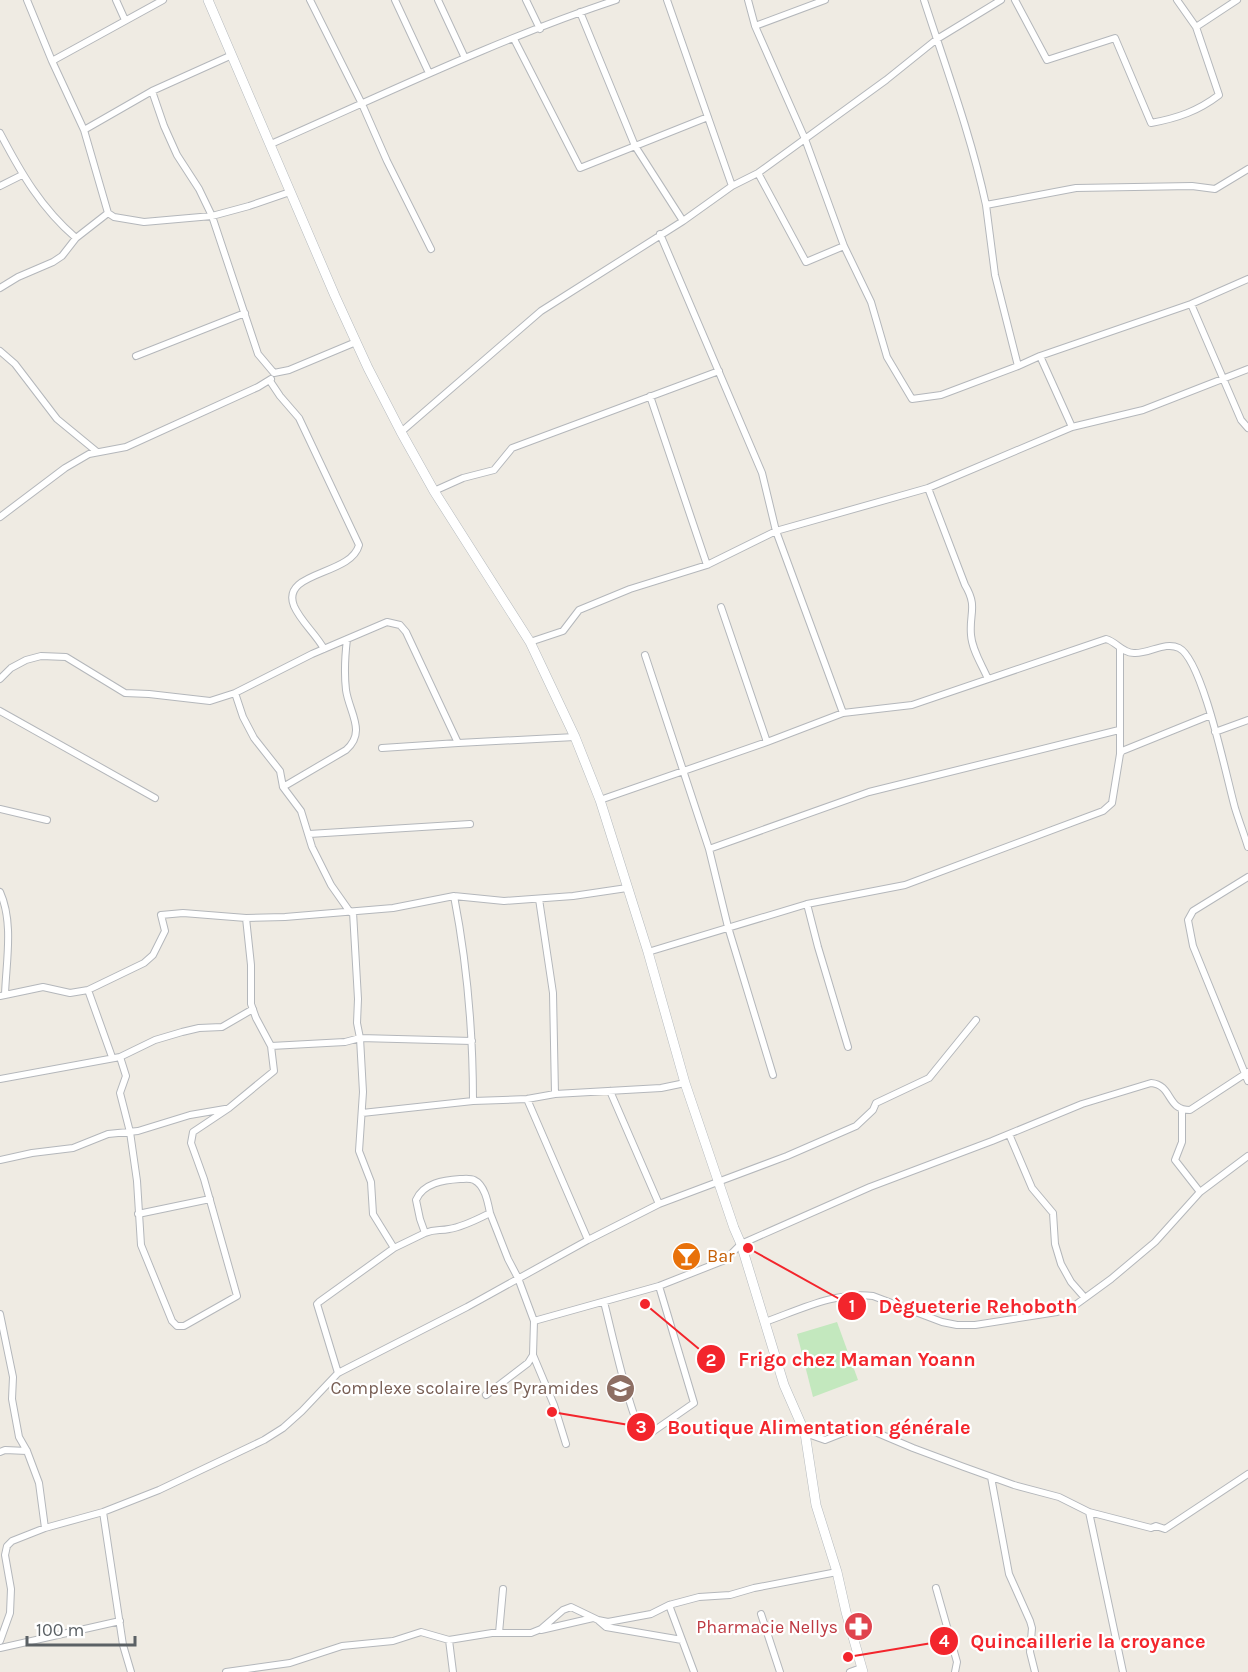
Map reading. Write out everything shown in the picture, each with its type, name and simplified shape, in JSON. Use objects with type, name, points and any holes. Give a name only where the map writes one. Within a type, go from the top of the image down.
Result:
[{"type":"street","points":[[27,0],[84,130],[108,213],[114,217],[144,222],[212,216],[290,192]]},
{"type":"street","points":[[116,0],[125,20]]},
{"type":"street","points":[[52,61],[164,0]]},
{"type":"street","points":[[208,0],[356,342],[401,432],[434,491],[530,642],[575,737],[600,800],[648,952],[685,1083],[717,1181],[741,1244],[784,1385],[805,1433],[816,1505],[837,1572],[862,1670],[850,1672]]},
{"type":"street","points":[[310,0],[431,249]]},
{"type":"street","points":[[395,0],[429,73]]},
{"type":"street","points":[[438,0],[465,58]]},
{"type":"street","points":[[526,0],[540,29]]},
{"type":"street","points":[[271,144],[429,73],[580,12],[616,0]]},
{"type":"street","points":[[667,0],[732,186]]},
{"type":"street","points":[[748,0],[755,27],[805,139],[844,246],[871,302],[887,357],[912,399],[941,395],[1040,356],[1191,304],[1248,279]]},
{"type":"street","points":[[755,27],[825,0]]},
{"type":"street","points":[[924,0],[978,166],[986,205],[995,275],[1018,366]]},
{"type":"street","points":[[401,432],[541,311],[732,186],[758,172],[886,80],[937,39],[1001,0]]},
{"type":"street","points":[[1015,0],[1047,60],[1115,38],[1151,123],[1178,118],[1220,95],[1196,27],[1177,0]]},
{"type":"street","points":[[1196,27],[1237,0]]},
{"type":"street","points":[[580,12],[635,146],[683,220]]},
{"type":"street","points":[[514,39],[580,168],[708,117]]},
{"type":"street","points":[[84,130],[152,91],[232,55]]},
{"type":"street","points":[[152,91],[177,155],[199,189],[212,216],[258,354],[274,373]]},
{"type":"street","points":[[0,132],[22,175],[57,222],[76,238]]},
{"type":"street","points":[[986,205],[1076,188],[1192,186],[1215,189],[1248,169]]},
{"type":"street","points":[[758,172],[806,262],[844,246]]},
{"type":"street","points":[[0,186],[22,175]]},
{"type":"street","points":[[0,288],[62,256],[76,238],[108,213]]},
{"type":"street","points":[[660,234],[762,472],[776,531],[843,713]]},
{"type":"street","points":[[1191,304],[1241,420],[1248,428]]},
{"type":"street","points":[[136,356],[245,313]]},
{"type":"street","points":[[274,373],[289,370],[356,342]]},
{"type":"street","points":[[0,351],[15,364],[57,419],[96,451]]},
{"type":"street","points":[[1040,356],[1072,427]]},
{"type":"street","points":[[530,642],[563,632],[579,609],[630,589],[706,565],[776,531],[928,488],[1072,427],[1143,410],[1248,369]]},
{"type":"street","points":[[434,491],[463,478],[494,470],[512,448],[719,370]]},
{"type":"street","points":[[0,517],[65,468],[96,451],[126,447],[270,381],[274,373]]},
{"type":"street","points":[[270,381],[299,418],[359,545],[353,557],[300,582],[292,593],[298,614],[324,649]]},
{"type":"street","points":[[650,396],[706,565]]},
{"type":"street","points":[[928,488],[964,585],[972,597],[970,633],[972,644],[988,679]]},
{"type":"street","points":[[721,607],[767,742]]},
{"type":"street","points":[[0,679],[11,668],[26,660],[52,655],[66,657],[125,693],[210,701],[235,693],[324,649],[387,622],[400,626],[406,632],[458,743]]},
{"type":"street","points":[[283,787],[354,744],[356,728],[346,693],[344,674],[347,639]]},
{"type":"street","points":[[600,800],[843,713],[912,705],[1100,640],[1110,640],[1127,652],[1136,654],[1170,646],[1183,651],[1195,671],[1211,715],[1248,847]]},
{"type":"street","points":[[648,952],[807,904],[905,885],[1103,811],[1112,803],[1120,754],[1120,648]]},
{"type":"street","points":[[645,655],[709,849],[728,927],[773,1075]]},
{"type":"street","points":[[235,693],[243,717],[254,738],[280,771],[283,787],[302,811],[312,847],[331,885],[352,912],[358,999],[357,1023],[360,1038],[362,1113],[359,1151],[371,1182],[373,1214],[394,1248]]},
{"type":"street","points":[[0,711],[155,798]]},
{"type":"street","points":[[1120,754],[1126,748],[1211,715]]},
{"type":"street","points":[[1215,732],[1248,720]]},
{"type":"street","points":[[709,849],[869,792],[1119,730]]},
{"type":"street","points":[[382,748],[575,737]]},
{"type":"street","points":[[0,810],[47,820]]},
{"type":"street","points":[[309,834],[470,824]]},
{"type":"street","points":[[1248,877],[1193,911],[1188,920],[1192,946],[1247,1072],[1248,1081]]},
{"type":"street","points":[[0,892],[7,910],[2,996],[43,987],[70,993],[88,990],[144,963],[153,955],[165,931],[161,915],[183,913],[246,918],[352,912],[393,908],[454,896],[504,902],[627,888]]},
{"type":"street","points":[[454,896],[463,944],[472,1041],[473,1101]]},
{"type":"street","points":[[539,899],[553,993],[555,1094]]},
{"type":"street","points":[[807,904],[848,1047]]},
{"type":"street","points":[[120,1057],[126,1076],[121,1098],[130,1132],[137,1181],[141,1245],[172,1321],[180,1327],[237,1296],[191,1137],[196,1128],[228,1108],[274,1071],[271,1046],[253,1009],[246,918]]},
{"type":"street","points":[[88,990],[112,1057]]},
{"type":"street","points":[[0,1078],[120,1057],[155,1040],[182,1032],[226,1026],[253,1009]]},
{"type":"street","points":[[0,1641],[10,1613],[11,1597],[5,1555],[7,1546],[12,1541],[45,1528],[103,1512],[159,1490],[270,1436],[302,1411],[338,1373],[467,1307],[588,1240],[659,1204],[787,1156],[856,1126],[873,1110],[876,1103],[929,1078],[976,1020]]},
{"type":"street","points":[[271,1046],[345,1042],[360,1038],[472,1041]]},
{"type":"street","points":[[534,1321],[659,1286],[725,1260],[741,1244],[870,1188],[1082,1104],[1151,1083],[1160,1085],[1175,1107],[1190,1110],[1247,1072]]},
{"type":"street","points":[[362,1113],[473,1101],[527,1099],[555,1094],[661,1088],[685,1083]]},
{"type":"street","points":[[610,1091],[659,1204]]},
{"type":"street","points":[[527,1099],[588,1240]]},
{"type":"street","points":[[0,1160],[73,1148],[108,1134],[130,1132],[189,1115],[228,1108]]},
{"type":"street","points":[[1182,1110],[1182,1142],[1175,1160],[1200,1192]]},
{"type":"street","points":[[1009,1134],[1032,1188],[1053,1213],[1053,1234],[1061,1264],[1071,1282],[1084,1298]]},
{"type":"street","points":[[765,1322],[834,1298],[861,1294],[957,1325],[975,1325],[1057,1312],[1074,1306],[1155,1242],[1200,1192],[1248,1156]]},
{"type":"street","points":[[425,1233],[416,1200],[422,1192],[439,1182],[475,1180],[481,1187],[534,1321],[533,1355],[554,1405],[566,1444]]},
{"type":"street","points":[[138,1214],[210,1199]]},
{"type":"street","points":[[338,1373],[317,1304],[394,1248],[425,1233],[459,1227],[490,1213]]},
{"type":"street","points":[[604,1302],[634,1415],[645,1437],[694,1403],[659,1286]]},
{"type":"street","points":[[0,1314],[13,1377],[12,1399],[19,1437],[39,1483],[45,1528]]},
{"type":"street","points":[[486,1395],[528,1363],[533,1355]]},
{"type":"street","points":[[805,1433],[825,1440],[858,1427],[868,1429],[991,1477],[1059,1497],[1089,1512],[1151,1528],[1156,1526],[1165,1528],[1248,1474]]},
{"type":"street","points":[[0,1452],[5,1450],[27,1451]]},
{"type":"street","points":[[991,1477],[1009,1574],[1032,1628],[1029,1652],[1035,1672]]},
{"type":"street","points":[[103,1512],[123,1645],[131,1672]]},
{"type":"street","points":[[1089,1512],[1123,1672]]},
{"type":"street","points":[[536,1631],[563,1610],[571,1607],[608,1622],[642,1616],[669,1605],[699,1597],[730,1595],[754,1588],[837,1572]]},
{"type":"street","points":[[936,1588],[957,1662],[955,1672]]},
{"type":"street","points":[[499,1633],[503,1589]]},
{"type":"street","points":[[669,1605],[694,1672]]},
{"type":"street","points":[[761,1614],[780,1672]]},
{"type":"street","points":[[226,1672],[290,1663],[342,1646],[393,1641],[421,1632],[449,1640],[476,1634],[524,1634],[596,1619],[606,1627],[682,1640]]},
{"type":"street","points":[[0,1648],[120,1621]]},
{"type":"street","points":[[449,1640],[453,1672]]},
{"type":"green space","points":[[837,1322],[858,1380],[813,1397],[797,1334]]},
{"type":"place","name":"Dègueterie Rehoboth","points":[[748,1248]]},
{"type":"place","name":"Bar","points":[[686,1256]]},
{"type":"place","name":"Frigo chez Maman Yoann","points":[[645,1304]]},
{"type":"place","name":"Complexe scolaire les Pyramides","points":[[620,1388]]},
{"type":"place","name":"Boutique Alimentation générale","points":[[552,1412]]},
{"type":"place","name":"Pharmacie Nellys","points":[[859,1627]]},
{"type":"place","name":"Quincaillerie la croyance","points":[[848,1657]]}]
